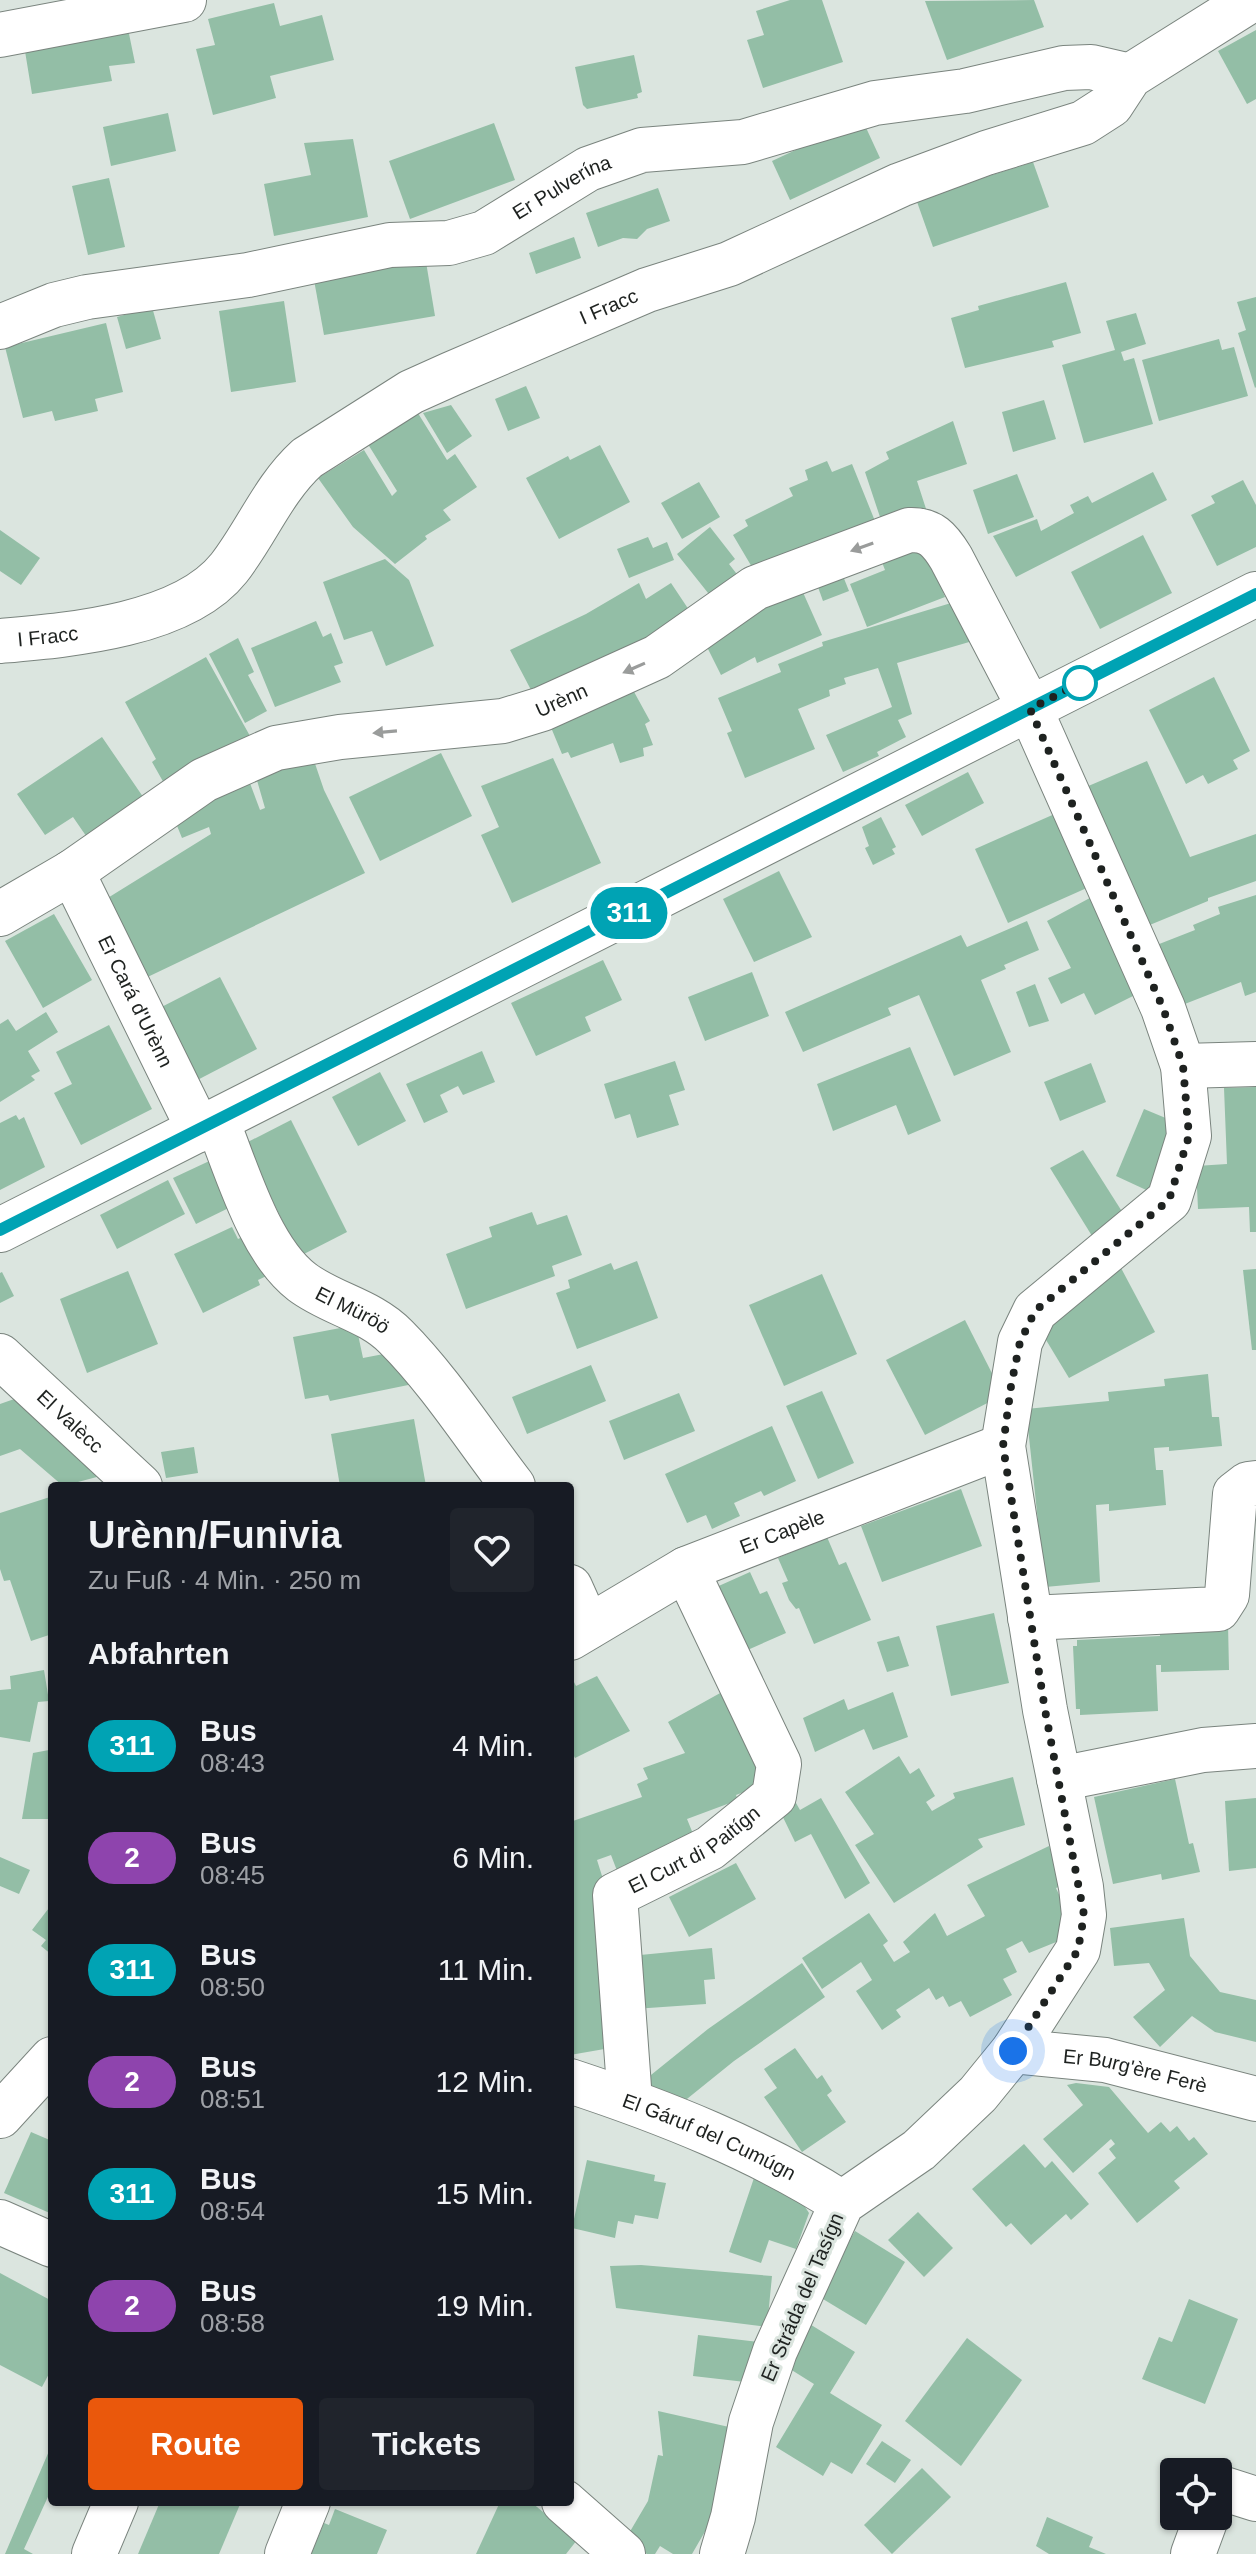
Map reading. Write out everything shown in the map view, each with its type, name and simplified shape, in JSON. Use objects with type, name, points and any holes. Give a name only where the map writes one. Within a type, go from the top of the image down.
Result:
[{"type":"street","points":[[0,35],[184,0]]},
{"type":"street","name":"I Fracc","points":[[0,641],[87,631],[191,601],[230,566],[292,472],[307,458],[411,392],[647,290],[729,264],[900,185],[986,153],[1083,123],[1111,105],[1130,76],[1251,0]]},
{"type":"street","name":"Er Pulverína","points":[[0,327],[54,305],[87,297],[248,275],[390,245],[460,240],[484,233],[588,169],[642,150],[743,142],[875,103],[965,91],[1064,68],[1091,67],[1130,76]]},
{"type":"street","name":"Urènn","points":[[0,914],[72,872],[204,780],[276,748],[340,737],[503,721],[542,709],[657,657],[740,598],[775,579],[909,530],[919,529],[935,536],[951,558],[1030,709]]},
{"type":"street","points":[[0,1230],[1256,594]]},
{"type":"street","name":"Er Stráda del Tasígn","points":[[722,2554],[733,2517],[751,2422],[775,2351],[842,2203],[919,2150],[978,2094],[1013,2051],[1078,1950],[1083,1934],[1081,1887],[1030,1618],[1003,1446],[1020,1342],[1035,1311],[1169,1200],[1189,1136],[1183,1066],[1163,1008],[1030,709]]},
{"type":"street","name":"Er Cará d'Urènn","points":[[72,872],[208,1126]]},
{"type":"street","points":[[1183,1066],[1256,1064]]},
{"type":"street","name":"El Müröö","points":[[208,1126],[264,1233],[284,1264],[301,1281],[368,1316],[396,1335],[510,1482]]},
{"type":"street","name":"El Valècc","points":[[0,1356],[136,1482]]},
{"type":"street","name":"Er Capèle","points":[[579,1633],[686,1569],[1003,1446]]},
{"type":"street","points":[[1030,1618],[1218,1609],[1227,1595],[1235,1494],[1248,1484],[1256,1483]]},
{"type":"street","name":"El Curt di Paitígn","points":[[630,2101],[615,1895],[720,1840],[774,1796],[779,1764],[686,1569]]},
{"type":"street","points":[[574,1607],[579,1633]]},
{"type":"street","points":[[1059,1779],[1203,1750],[1256,1746]]},
{"type":"street","name":"Er Burg'ère Ferè","points":[[1013,2051],[1105,2060],[1256,2099]]},
{"type":"street","points":[[0,2116],[48,2063]]},
{"type":"street","name":"El Gáruf del Cumúgn","points":[[574,2082],[630,2101],[768,2159],[842,2203]]},
{"type":"street","points":[[0,2222],[48,2243]]},
{"type":"street","points":[[1232,2491],[1256,2499]]},
{"type":"street","points":[[94,2554],[114,2506]]},
{"type":"street","points":[[287,2554],[306,2506]]},
{"type":"street","points":[[569,2506],[623,2554]]},
{"type":"street","points":[[1193,2554],[1202,2530]]},
{"type":"building","points":[[790,0],[822,0],[843,62],[763,88],[747,40],[764,35],[756,11]]},
{"type":"building","points":[[1034,0],[1044,27],[947,60],[925,1]]},
{"type":"building","points":[[274,3],[280,26],[322,15],[334,60],[270,76],[276,98],[213,115],[196,49],[215,45],[208,19]]},
{"type":"building","points":[[127,24],[135,63],[109,66],[112,81],[32,94],[24,45]]},
{"type":"building","points":[[1256,30],[1256,99],[1247,104],[1218,51]]},
{"type":"building","points":[[634,55],[642,92],[637,94],[638,98],[587,109],[583,105],[575,67]]},
{"type":"building","points":[[168,113],[176,151],[111,166],[103,127]]},
{"type":"building","points":[[862,119],[880,158],[790,200],[772,161]]},
{"type":"building","points":[[494,123],[515,180],[410,219],[389,161]]},
{"type":"building","points":[[353,139],[368,217],[274,236],[264,184],[311,175],[304,143]]},
{"type":"building","points":[[1033,162],[1049,207],[933,247],[916,199]]},
{"type":"building","points":[[109,178],[125,247],[88,255],[72,186]]},
{"type":"building","points":[[658,188],[670,221],[647,229],[637,239],[623,238],[598,247],[586,213]]},
{"type":"building","points":[[574,237],[581,258],[536,274],[529,253]]},
{"type":"building","points":[[426,262],[435,316],[324,335],[314,280]]},
{"type":"building","points":[[1066,282],[1081,333],[1052,341],[1054,347],[965,368],[951,318],[979,310],[978,306]]},
{"type":"building","points":[[1256,297],[1255,388],[1238,333],[1246,330],[1237,302]]},
{"type":"building","points":[[284,301],[296,382],[231,392],[219,311]]},
{"type":"building","points":[[152,307],[161,339],[126,349],[117,317]]},
{"type":"building","points":[[1136,313],[1146,344],[1121,352],[1124,361],[1134,358],[1153,424],[1084,443],[1062,365],[1115,350],[1106,321]]},
{"type":"building","points":[[106,323],[123,392],[95,399],[98,411],[55,421],[52,411],[23,418],[5,347]]},
{"type":"building","points":[[1219,339],[1222,350],[1234,347],[1248,396],[1159,421],[1142,360]]},
{"type":"building","points":[[526,386],[540,418],[508,431],[495,399]]},
{"type":"building","points":[[1044,400],[1056,439],[1013,452],[1002,412]]},
{"type":"building","points":[[451,405],[472,436],[447,453],[423,413]]},
{"type":"building","points":[[416,410],[447,460],[455,454],[477,487],[443,510],[451,520],[425,536],[427,539],[395,564],[353,527],[318,478],[364,450],[392,496],[397,491],[366,441]]},
{"type":"building","points":[[953,421],[967,464],[917,481],[928,515],[884,529],[865,472],[889,459],[886,452]]},
{"type":"building","points":[[600,445],[630,502],[559,539],[526,478],[568,456],[570,460]]},
{"type":"building","points":[[827,461],[832,472],[852,464],[879,531],[759,579],[733,535],[748,526],[745,520],[793,496],[789,488],[808,480],[805,470]]},
{"type":"building","points":[[1153,472],[1167,500],[1016,577],[993,536],[1037,519],[1041,531],[1074,513],[1070,505],[1088,496],[1092,503]]},
{"type":"building","points":[[1017,474],[1034,517],[988,534],[973,490]]},
{"type":"building","points":[[1243,480],[1256,505],[1256,547],[1217,566],[1191,515],[1215,503],[1211,496]]},
{"type":"building","points":[[699,482],[720,517],[682,539],[661,503]]},
{"type":"building","points":[[710,527],[735,559],[729,564],[743,582],[716,603],[677,554]]},
{"type":"building","points":[[0,530],[40,558],[21,585],[0,571]]},
{"type":"building","points":[[921,535],[945,597],[867,627],[850,584],[885,570],[878,552]]},
{"type":"building","points":[[1143,535],[1172,593],[1100,629],[1071,572]]},
{"type":"building","points":[[648,537],[653,548],[667,542],[674,560],[629,578],[617,549]]},
{"type":"building","points":[[385,559],[409,580],[434,646],[386,666],[372,631],[344,640],[323,582]]},
{"type":"building","points":[[839,566],[849,591],[823,601],[814,576]]},
{"type":"building","points":[[797,579],[822,635],[757,663],[755,657],[721,675],[702,637]]},
{"type":"building","points":[[639,583],[646,599],[671,583],[699,625],[540,707],[510,650],[586,614]]},
{"type":"building","points":[[961,600],[983,638],[897,663],[912,714],[898,720],[906,737],[877,752],[879,756],[843,772],[826,735],[892,707],[878,668],[844,678],[846,684],[829,690],[830,696],[798,709],[815,749],[745,778],[727,733],[732,731],[718,698],[781,672],[778,664],[823,646],[822,642]]},
{"type":"building","points":[[316,621],[323,637],[331,633],[343,663],[334,666],[341,682],[275,707],[251,648]]},
{"type":"building","points":[[238,638],[254,672],[248,675],[267,711],[245,723],[209,654]]},
{"type":"building","points":[[206,657],[255,745],[169,792],[152,762],[156,759],[125,702]]},
{"type":"building","points":[[1214,677],[1250,751],[1233,760],[1238,769],[1208,784],[1203,775],[1186,784],[1149,710]]},
{"type":"building","points":[[627,679],[650,721],[645,724],[653,745],[643,748],[644,756],[620,763],[613,743],[571,758],[568,752],[562,754],[545,713]]},
{"type":"building","points":[[102,737],[150,807],[93,846],[73,817],[45,835],[17,794]]},
{"type":"building","points":[[309,746],[324,790],[365,873],[135,983],[98,904],[211,834],[209,827],[182,838],[171,811],[245,770],[260,810],[265,808],[254,770]]},
{"type":"building","points":[[441,753],[472,816],[380,861],[349,797]]},
{"type":"building","points":[[553,758],[601,863],[512,903],[481,835],[499,827],[481,786]]},
{"type":"building","points":[[1147,761],[1190,857],[1256,834],[1256,881],[1208,898],[1208,901],[1140,929],[1079,790]]},
{"type":"building","points":[[968,772],[984,803],[922,836],[905,805]]},
{"type":"building","points":[[1066,809],[1098,883],[1008,923],[975,849]]},
{"type":"building","points":[[881,817],[896,847],[892,849],[895,854],[873,865],[865,848],[869,846],[862,827]]},
{"type":"building","points":[[779,871],[812,937],[754,962],[723,899]]},
{"type":"building","points":[[1101,892],[1149,988],[1095,1015],[1084,993],[1061,1004],[1048,978],[1071,968],[1047,921]]},
{"type":"building","points":[[1256,895],[1256,992],[1245,996],[1241,982],[1172,1009],[1149,948],[1195,930],[1193,925],[1220,914],[1218,907]]},
{"type":"building","points":[[54,914],[92,980],[43,1008],[5,941]]},
{"type":"building","points":[[1027,921],[1039,950],[1004,965],[1006,969],[981,980],[1011,1052],[954,1076],[919,995],[888,1008],[891,1015],[803,1052],[785,1012],[961,935],[967,947]]},
{"type":"building","points":[[603,960],[622,1000],[585,1017],[591,1031],[536,1056],[511,1003]]},
{"type":"building","points":[[752,972],[769,1016],[705,1041],[688,997]]},
{"type":"building","points":[[220,977],[257,1049],[182,1088],[144,1016]]},
{"type":"building","points":[[1035,984],[1049,1021],[1029,1027],[1016,992]]},
{"type":"building","points":[[46,1012],[58,1032],[28,1051],[40,1071],[31,1076],[35,1080],[0,1102],[0,1024],[8,1019],[16,1031]]},
{"type":"building","points":[[109,1025],[152,1109],[81,1145],[54,1093],[72,1084],[56,1052]]},
{"type":"building","points":[[910,1047],[941,1121],[908,1135],[896,1105],[833,1131],[817,1084]]},
{"type":"building","points":[[482,1051],[495,1082],[463,1095],[458,1086],[440,1095],[448,1112],[424,1123],[406,1084]]},
{"type":"building","points":[[675,1061],[685,1090],[669,1095],[679,1125],[637,1138],[630,1114],[615,1119],[604,1084]]},
{"type":"building","points":[[1091,1063],[1106,1102],[1060,1121],[1044,1082]]},
{"type":"building","points":[[380,1072],[406,1121],[358,1146],[332,1097]]},
{"type":"building","points":[[1256,1087],[1256,1232],[1250,1232],[1249,1207],[1198,1209],[1196,1166],[1227,1164],[1224,1088]]},
{"type":"building","points":[[1144,1109],[1180,1124],[1157,1195],[1116,1176]]},
{"type":"building","points":[[16,1115],[19,1120],[24,1117],[45,1167],[0,1190],[0,1123]]},
{"type":"building","points":[[291,1120],[347,1232],[300,1256],[244,1144]]},
{"type":"building","points":[[1083,1150],[1128,1221],[1097,1244],[1050,1168]]},
{"type":"building","points":[[220,1156],[243,1201],[196,1224],[173,1178]]},
{"type":"building","points":[[168,1180],[185,1214],[117,1249],[100,1215]]},
{"type":"building","points":[[532,1212],[537,1225],[567,1215],[582,1255],[552,1266],[555,1276],[466,1309],[446,1254],[492,1237],[489,1227]]},
{"type":"building","points":[[232,1227],[238,1239],[255,1231],[279,1270],[258,1280],[260,1285],[203,1313],[174,1254]]},
{"type":"building","points":[[637,1261],[658,1318],[577,1349],[556,1293],[570,1288],[568,1280],[611,1263],[614,1270]]},
{"type":"building","points":[[1121,1268],[1155,1332],[1069,1378],[1037,1325],[1077,1293]]},
{"type":"building","points":[[1256,1269],[1256,1350],[1252,1350],[1243,1270]]},
{"type":"building","points":[[128,1271],[158,1344],[87,1373],[60,1299]]},
{"type":"building","points":[[0,1273],[14,1296],[0,1303]]},
{"type":"building","points":[[822,1274],[857,1354],[784,1386],[749,1305]]},
{"type":"building","points":[[965,1320],[1003,1395],[925,1435],[886,1360]]},
{"type":"building","points":[[356,1325],[363,1358],[394,1352],[418,1383],[330,1401],[328,1395],[305,1399],[293,1337]]},
{"type":"building","points":[[591,1365],[606,1401],[527,1434],[512,1397]]},
{"type":"building","points":[[1208,1374],[1212,1417],[1219,1417],[1222,1446],[1169,1451],[1169,1447],[1154,1448],[1156,1470],[1163,1470],[1166,1505],[1109,1511],[1109,1504],[1096,1505],[1100,1582],[1045,1587],[1026,1409],[1109,1401],[1108,1392],[1165,1386],[1164,1379]]},
{"type":"building","points":[[822,1391],[854,1463],[818,1479],[786,1406]]},
{"type":"building","points":[[679,1393],[695,1431],[624,1460],[609,1421]]},
{"type":"building","points":[[20,1397],[108,1474],[78,1482],[58,1482],[20,1449],[0,1456],[0,1404]]},
{"type":"building","points":[[414,1419],[425,1482],[339,1482],[331,1434]]},
{"type":"building","points":[[772,1426],[796,1481],[764,1496],[761,1491],[734,1503],[740,1516],[712,1529],[706,1515],[687,1523],[665,1474]]},
{"type":"building","points":[[194,1447],[198,1473],[166,1478],[161,1452]]},
{"type":"building","points":[[961,1489],[982,1546],[882,1582],[861,1526]]},
{"type":"building","points":[[48,1498],[48,1635],[31,1641],[10,1580],[4,1581],[0,1569],[0,1513]]},
{"type":"building","points":[[827,1537],[839,1565],[846,1562],[871,1620],[814,1644],[799,1608],[796,1609],[789,1600],[782,1583],[788,1581],[778,1558]]},
{"type":"building","points":[[750,1572],[760,1594],[767,1591],[786,1633],[734,1656],[712,1589]]},
{"type":"building","points":[[994,1613],[1009,1683],[951,1696],[936,1626]]},
{"type":"building","points":[[1228,1624],[1229,1670],[1161,1672],[1161,1665],[1156,1665],[1158,1711],[1080,1715],[1080,1709],[1076,1709],[1073,1646],[1077,1646],[1077,1640],[1160,1636],[1160,1626]]},
{"type":"building","points":[[899,1636],[909,1666],[887,1672],[877,1642]]},
{"type":"building","points":[[44,1670],[48,1701],[38,1702],[30,1742],[0,1737],[0,1690],[11,1689],[10,1676]]},
{"type":"building","points":[[597,1676],[630,1731],[575,1758],[574,1682],[576,1686]]},
{"type":"building","points":[[731,1687],[771,1782],[736,1795],[738,1800],[687,1819],[698,1846],[619,1876],[611,1855],[597,1860],[608,1895],[593,1897],[616,2047],[574,2054],[574,1821],[642,1797],[637,1784],[648,1779],[643,1768],[685,1753],[668,1722]]},
{"type":"building","points":[[893,1692],[908,1737],[873,1750],[864,1729],[815,1752],[803,1718],[844,1699],[848,1710]]},
{"type":"building","points":[[48,1750],[48,1819],[22,1819],[33,1753]]},
{"type":"building","points":[[899,1756],[910,1774],[919,1768],[935,1796],[926,1802],[932,1811],[955,1798],[953,1793],[1013,1777],[1025,1825],[978,1839],[983,1847],[894,1903],[855,1845],[874,1834],[845,1792]]},
{"type":"building","points":[[1175,1779],[1189,1844],[1193,1843],[1200,1872],[1162,1880],[1161,1874],[1113,1884],[1094,1797]]},
{"type":"building","points":[[821,1798],[870,1883],[845,1899],[811,1834],[795,1842],[780,1811],[796,1803],[800,1810]]},
{"type":"building","points":[[1256,1798],[1256,1868],[1229,1871],[1225,1801]]},
{"type":"building","points":[[1049,1846],[1061,1886],[1056,1888],[1069,1917],[1071,1936],[1029,1953],[1022,1941],[1006,1949],[1017,1972],[1003,1979],[1012,1995],[970,2017],[961,2001],[949,2007],[943,1996],[936,2000],[929,1988],[896,2010],[901,2017],[882,2030],[856,1991],[872,1980],[861,1962],[822,1989],[802,1958],[869,1913],[888,1941],[883,1945],[894,1962],[910,1952],[903,1942],[935,1913],[947,1936],[985,1916],[967,1885]]},
{"type":"building","points":[[0,1857],[30,1870],[19,1894],[0,1886]]},
{"type":"building","points":[[736,1863],[756,1899],[689,1937],[669,1897]]},
{"type":"building","points":[[48,1909],[48,1952],[41,1946],[46,1940],[32,1930]]},
{"type":"building","points":[[1184,1918],[1190,1956],[1220,1992],[1256,2000],[1256,2042],[1215,2032],[1192,2016],[1160,2047],[1133,2017],[1165,1990],[1149,1963],[1114,1966],[1110,1928]]},
{"type":"building","points":[[712,1948],[715,1979],[704,1980],[706,2004],[634,2009],[630,1956]]},
{"type":"building","points":[[802,1963],[825,1997],[734,2061],[672,2111],[646,2079],[708,2029]]},
{"type":"building","points":[[795,2048],[817,2079],[822,2075],[832,2091],[827,2095],[846,2122],[802,2152],[764,2097],[777,2088],[764,2069]]},
{"type":"building","points":[[1076,2083],[1109,2087],[1148,2133],[1161,2122],[1170,2132],[1177,2126],[1189,2141],[1194,2137],[1208,2154],[1174,2181],[1180,2188],[1137,2223],[1098,2173],[1116,2158],[1109,2149],[1115,2144],[1111,2139],[1073,2173],[1043,2139],[1083,2105],[1067,2085]]},
{"type":"building","points":[[31,2132],[48,2139],[48,2212],[4,2193]]},
{"type":"building","points":[[1024,2144],[1045,2168],[1052,2161],[1089,2204],[1071,2220],[1066,2214],[1031,2245],[1011,2223],[1006,2227],[972,2189]]},
{"type":"building","points":[[587,2160],[655,2175],[654,2181],[666,2183],[658,2219],[635,2215],[633,2224],[618,2221],[615,2238],[574,2228]]},
{"type":"building","points":[[756,2172],[792,2187],[809,2213],[796,2249],[769,2240],[761,2263],[729,2252]]},
{"type":"building","points":[[918,2212],[953,2248],[924,2277],[888,2240]]},
{"type":"building","points":[[855,2231],[905,2262],[866,2325],[818,2296]]},
{"type":"building","points":[[641,2265],[772,2276],[767,2327],[616,2308],[610,2266]]},
{"type":"building","points":[[0,2273],[48,2299],[48,2376],[42,2387],[0,2365]]},
{"type":"building","points":[[1189,2299],[1238,2319],[1205,2404],[1142,2379],[1159,2337],[1172,2342]]},
{"type":"building","points":[[808,2323],[855,2352],[830,2393],[882,2425],[852,2474],[831,2462],[823,2476],[776,2447],[814,2384],[782,2364]]},
{"type":"building","points":[[698,2335],[759,2342],[754,2383],[693,2376]]},
{"type":"building","points":[[967,2338],[1022,2380],[961,2466],[905,2421]]},
{"type":"building","points":[[658,2411],[738,2429],[711,2521],[692,2554],[673,2554],[660,2546],[655,2554],[647,2554],[625,2540],[648,2501],[658,2455],[663,2456]]},
{"type":"building","points":[[882,2441],[911,2460],[895,2483],[866,2464]]},
{"type":"building","points":[[48,2453],[48,2497],[24,2549],[33,2554],[5,2554]]},
{"type":"building","points":[[922,2468],[951,2497],[892,2554],[864,2525]]},
{"type":"building","points":[[158,2506],[239,2506],[219,2554],[138,2554]]},
{"type":"building","points":[[498,2506],[536,2506],[577,2540],[566,2554],[476,2554]]},
{"type":"building","points":[[335,2509],[387,2530],[377,2554],[311,2554],[324,2523],[329,2525]]},
{"type":"building","points":[[1047,2517],[1093,2537],[1089,2547],[1106,2554],[1049,2554],[1036,2546]]},
{"type":"bus line","name":"311","points":[[0,1230],[1256,594]]},
{"type":"route","points":[[1013,2051],[1078,1950],[1084,1915],[1045,1710],[1003,1446],[1011,1386],[1020,1342],[1035,1311],[1169,1200],[1189,1136],[1183,1066],[1163,1008],[1030,709],[1080,683]]}]
